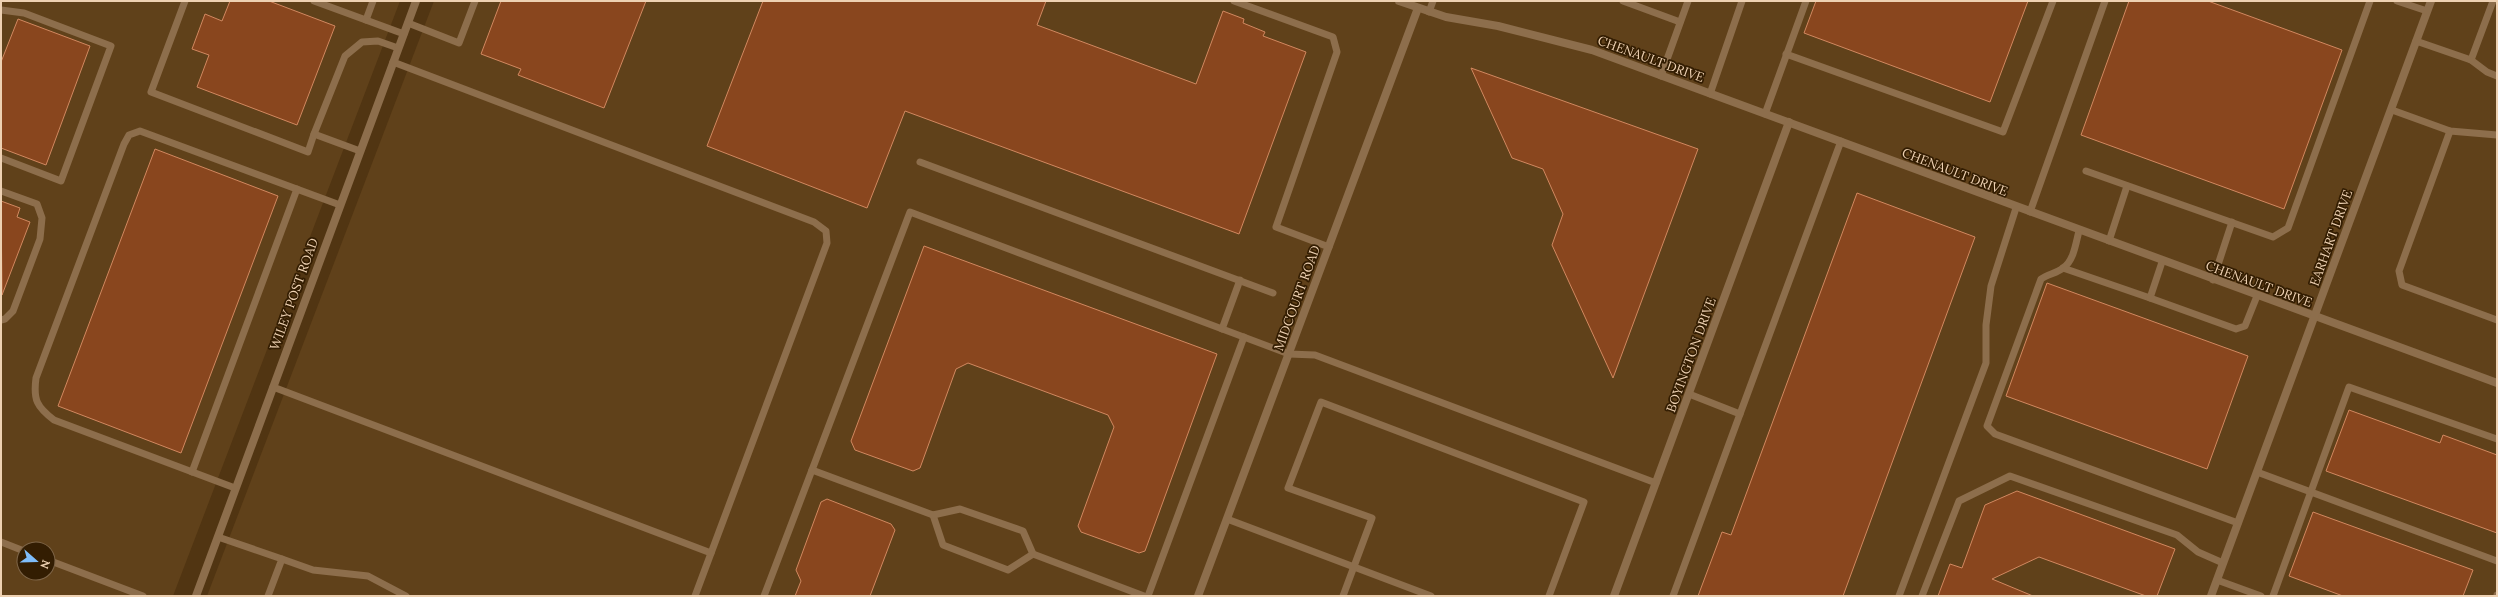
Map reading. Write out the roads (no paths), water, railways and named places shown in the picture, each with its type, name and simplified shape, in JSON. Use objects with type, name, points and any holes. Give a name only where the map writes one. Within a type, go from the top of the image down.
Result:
[{"type":"street","name":"WILEY POST ROAD","points":[[196,596],[416,1]]},
{"type":"street","name":"CHENAULT DRIVE","points":[[1399,1],[1429,12],[1546,37],[1592,50],[1841,141],[2162,262],[2497,383]]},
{"type":"street","name":"EARHART DRIVE","points":[[2211,596],[2392,110],[2431,1]]},
{"type":"street","name":"MIDCOURT ROAD","points":[[1198,596],[1418,8]]},
{"type":"street","name":"BOYINGTON DRIVE","points":[[1614,596],[1789,122]]},
{"type":"lane","points":[[185,1],[151,92],[308,152],[345,56],[362,42],[378,41],[398,48]]},
{"type":"lane","points":[[314,1],[404,34]]},
{"type":"lane","points":[[366,20],[373,1]]},
{"type":"lane","points":[[408,23],[459,43],[475,1]]},
{"type":"lane","points":[[1234,1],[1333,37],[1337,52],[1276,227],[1329,247]]},
{"type":"lane","points":[[1429,12],[1433,1]]},
{"type":"lane","points":[[1623,1],[1680,22]]},
{"type":"lane","points":[[1661,76],[1688,1]]},
{"type":"lane","points":[[1710,94],[1742,1]]},
{"type":"lane","points":[[1765,114],[1806,1]]},
{"type":"lane","points":[[1786,54],[2003,132],[2053,1]]},
{"type":"lane","points":[[2030,212],[2105,1]]},
{"type":"lane","points":[[2086,171],[2273,237],[2288,228],[2370,1]]},
{"type":"lane","points":[[2397,1],[2427,11]]},
{"type":"lane","points":[[2471,60],[2493,1]]},
{"type":"lane","points":[[1,10],[24,13],[111,46],[61,181],[1,158]]},
{"type":"lane","points":[[2416,41],[2471,60],[2487,72],[2497,76]]},
{"type":"lane","points":[[393,62],[814,222],[826,230],[827,243],[695,596]]},
{"type":"lane","points":[[2392,110],[2450,131],[2497,135]]},
{"type":"lane","points":[[236,488],[54,420],[41,410],[34,394],[36,378],[124,144],[129,135],[140,131],[340,205]]},
{"type":"lane","points":[[2450,131],[2399,271],[2402,284],[2497,320]]},
{"type":"lane","points":[[314,134],[360,151]]},
{"type":"lane","points":[[1672,596],[1841,141]]},
{"type":"lane","points":[[920,162],[1273,293]]},
{"type":"lane","points":[[2109,241],[2128,186]]},
{"type":"lane","points":[[192,472],[297,189]]},
{"type":"lane","points":[[1,191],[37,204],[42,218],[40,239],[13,311],[5,319],[1,320]]},
{"type":"lane","points":[[1899,596],[1986,363],[1986,326],[1991,286],[2016,208]]},
{"type":"lane","points":[[764,596],[910,212],[1289,354],[1315,354],[1656,483]]},
{"type":"lane","points":[[2213,280],[2232,222]]},
{"type":"lane","points":[[2079,231],[2071,258],[2063,268],[2050,272],[2041,279],[1987,426],[1995,434],[2238,523]]},
{"type":"lane","points":[[2150,298],[2162,262]]},
{"type":"lane","points":[[2063,268],[2236,328],[2245,326],[2257,296]]},
{"type":"lane","points":[[1222,329],[1240,280]]},
{"type":"lane","points":[[1148,596],[1244,337]]},
{"type":"lane","points":[[273,387],[711,552]]},
{"type":"lane","points":[[2273,596],[2349,387],[2497,439]]},
{"type":"lane","points":[[1689,394],[1740,414]]},
{"type":"lane","points":[[1343,596],[1372,518],[1288,488],[1321,402],[1584,502],[1549,596]]},
{"type":"lane","points":[[812,470],[933,516],[960,509],[1023,531],[1033,554],[1144,596]]},
{"type":"lane","points":[[2257,472],[2497,561]]},
{"type":"lane","points":[[1922,596],[1959,501],[2010,476],[2177,535],[2198,552],[2223,563]]},
{"type":"lane","points":[[933,516],[943,545],[1008,570],[1033,554]]},
{"type":"lane","points":[[1227,519],[1430,596]]},
{"type":"lane","points":[[218,537],[313,570],[368,576],[406,596]]},
{"type":"lane","points":[[1,542],[16,548]]},
{"type":"lane","points":[[268,596],[282,560]]},
{"type":"lane","points":[[56,563],[143,596]]},
{"type":"lane","points":[[2217,580],[2261,596]]}]
